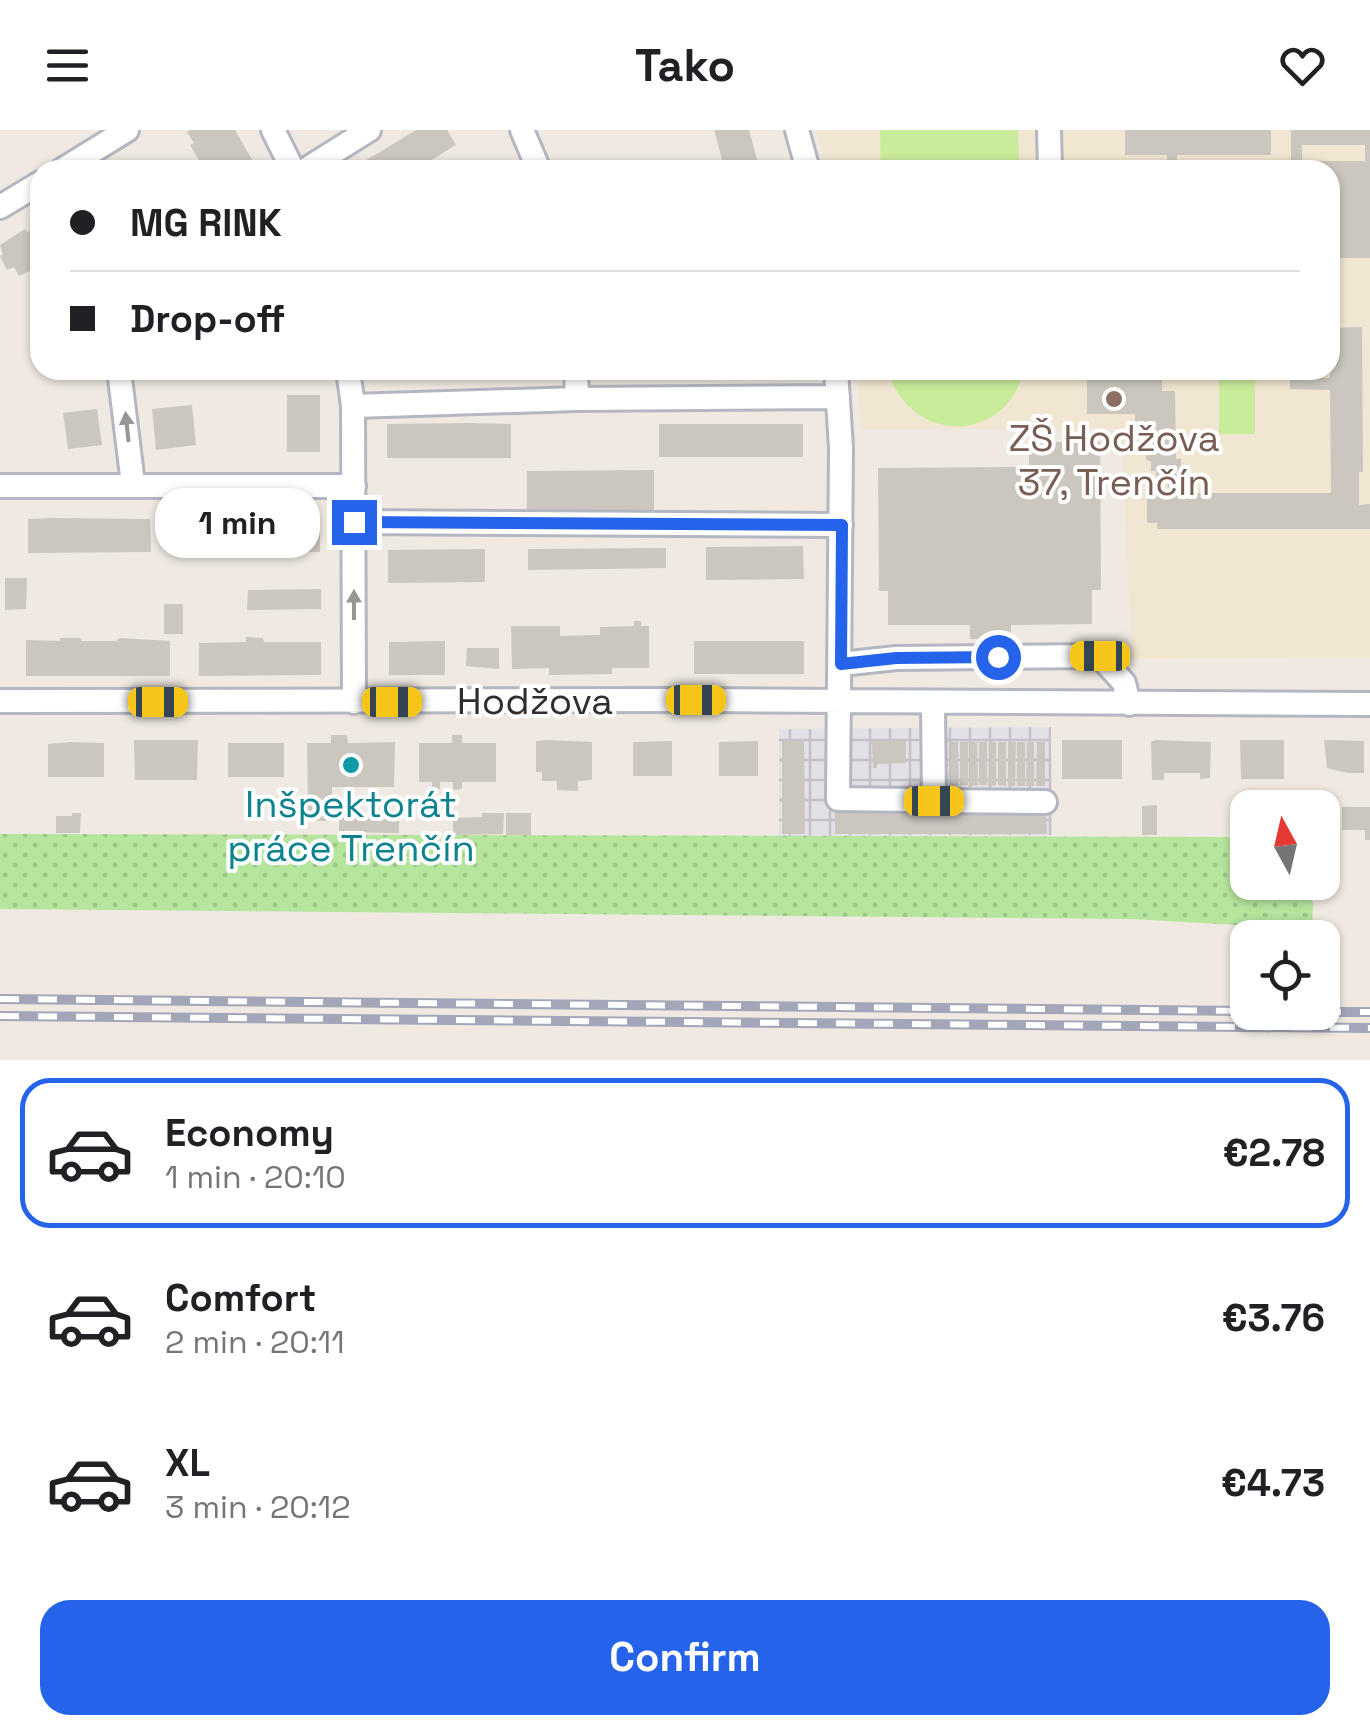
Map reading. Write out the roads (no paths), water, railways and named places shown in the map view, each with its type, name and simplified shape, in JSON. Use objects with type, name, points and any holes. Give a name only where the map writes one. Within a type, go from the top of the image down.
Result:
[{"type":"street","points":[[78,160],[127,130]]},
{"type":"street","points":[[273,130],[288,160]]},
{"type":"street","points":[[322,160],[369,130]]},
{"type":"street","points":[[522,130],[535,160]]},
{"type":"street","points":[[797,130],[805,160]]},
{"type":"street","points":[[1049,130],[1050,160]]},
{"type":"street","points":[[0,207],[30,189]]},
{"type":"street","points":[[121,380],[133,484]]},
{"type":"street","points":[[349,380],[353,406],[354,702]]},
{"type":"street","points":[[576,380],[577,399]]},
{"type":"street","points":[[837,380],[842,525],[838,799],[914,800]]},
{"type":"street","points":[[353,406],[577,399],[838,398]]},
{"type":"street","points":[[0,486],[354,486]]},
{"type":"street","points":[[354,522],[842,525]]},
{"type":"street","points":[[841,664],[896,658],[1100,656],[1124,682],[1129,704]]},
{"type":"street","name":"Hodžova","points":[[0,701],[1370,704]]},
{"type":"street","points":[[933,704],[934,801],[1045,802]]},
{"type":"railway","points":[[0,999],[1230,1011]]},
{"type":"railway","points":[[1340,1012],[1370,1012]]},
{"type":"railway","points":[[0,1016],[1370,1028]]},
{"type":"place","name":"ZŠ Hodžova 37, Trenčín","points":[[1114,399]]},
{"type":"place","name":"Inšpektorát práce Trenčín","points":[[351,765]]}]
